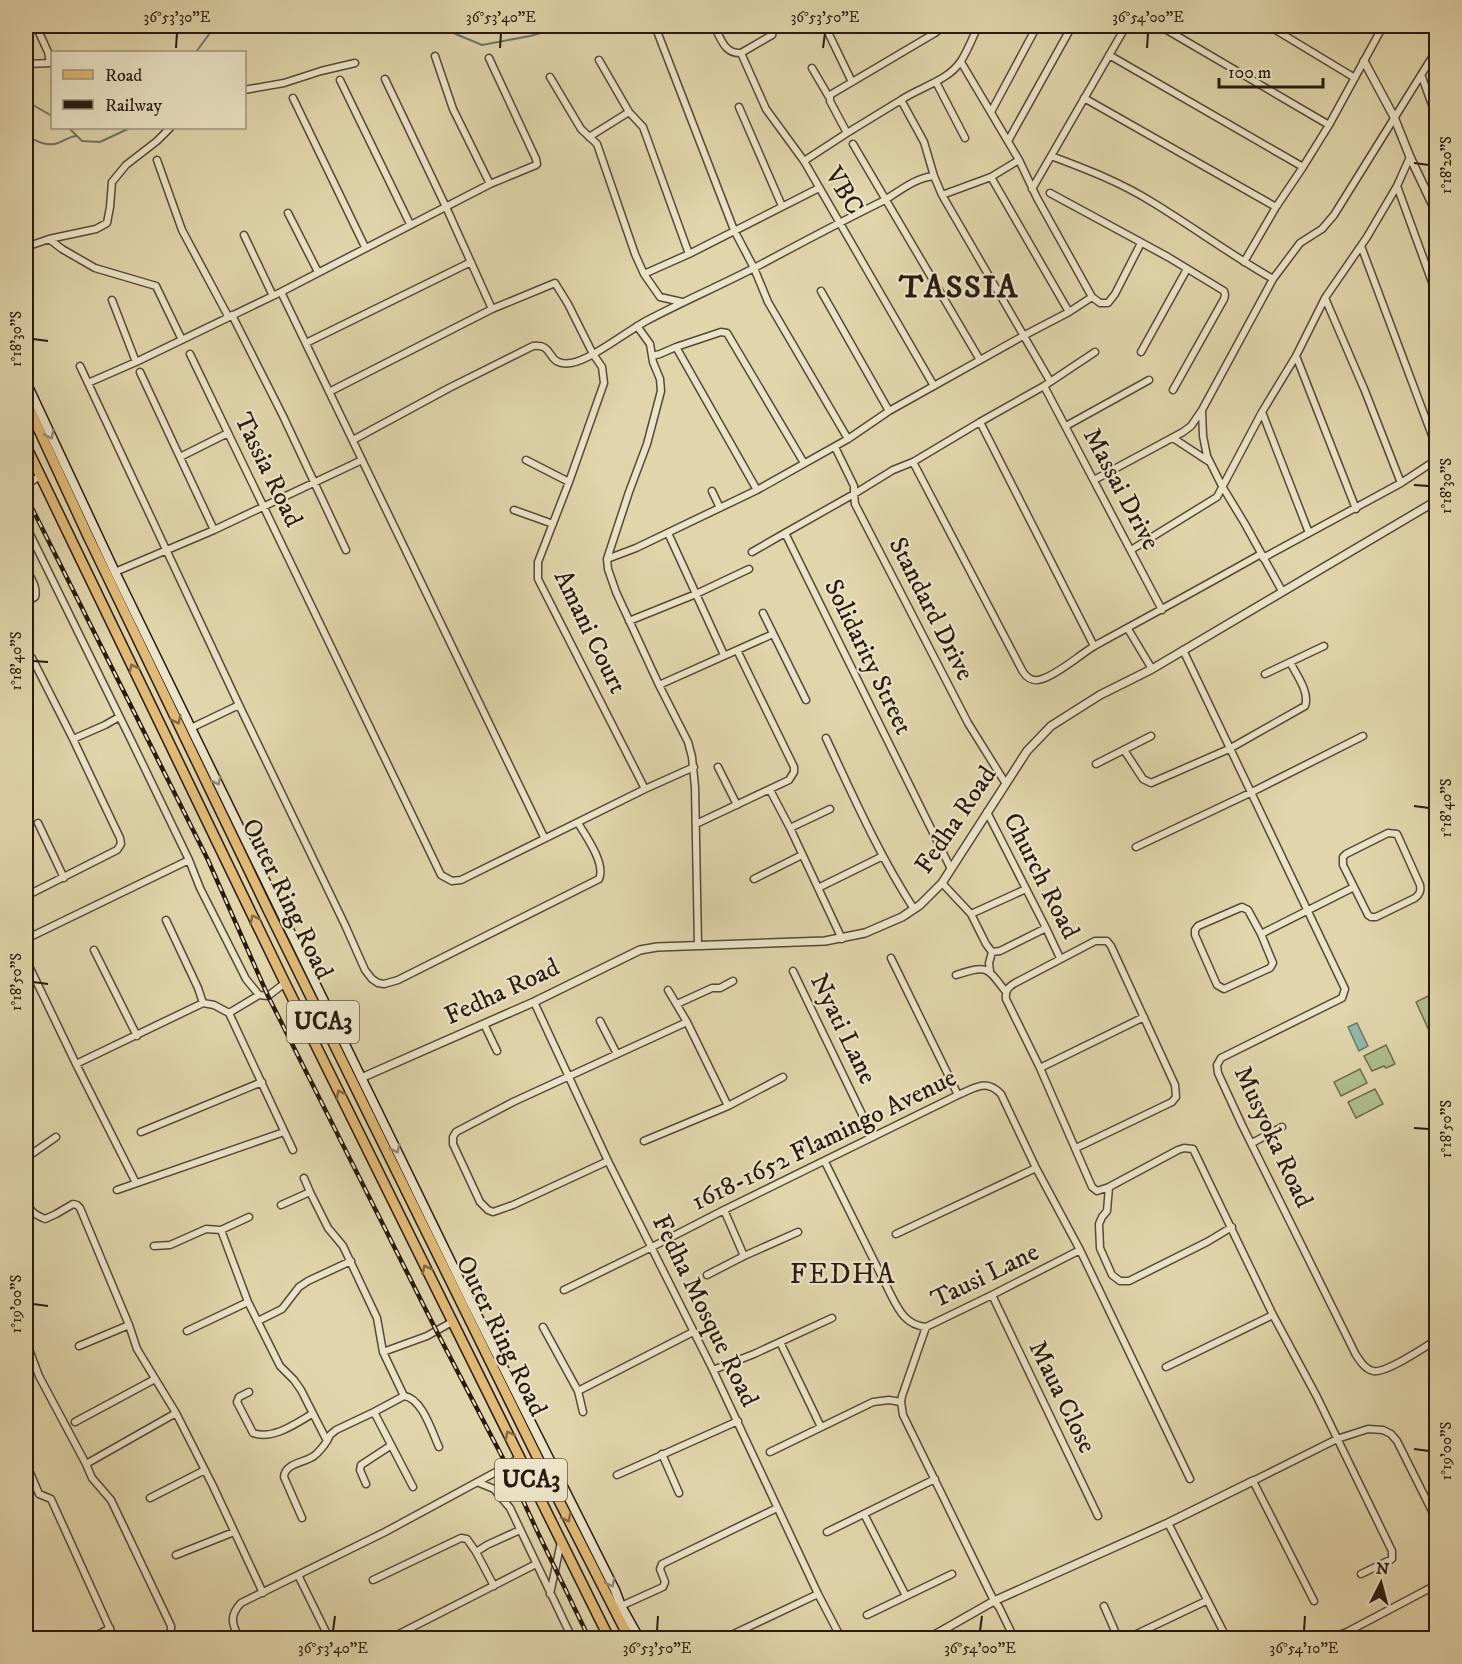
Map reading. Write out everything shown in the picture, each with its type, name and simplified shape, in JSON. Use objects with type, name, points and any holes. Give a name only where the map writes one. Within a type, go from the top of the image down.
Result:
[{"type":"main road","name":"UCA3","points":[[26,382],[115,572],[361,1078],[441,1250],[470,1301],[639,1638]]},
{"type":"main road","name":"Outer Ring Road","points":[[26,402],[83,526],[269,912],[441,1250],[552,1487],[628,1638]]},
{"type":"main road","name":"Outer Ring Road","points":[[26,446],[285,983],[609,1638]]},
{"type":"street","points":[[26,64],[50,63],[48,52],[36,26]]},
{"type":"street","points":[[655,26],[734,230],[754,268],[768,302],[848,439]]},
{"type":"street","name":"VBC","points":[[714,26],[726,49],[734,54],[741,53],[766,109],[804,161],[934,386]]},
{"type":"street","points":[[741,53],[772,35],[773,32],[769,26]]},
{"type":"street","points":[[825,26],[852,82]]},
{"type":"street","points":[[929,26],[935,33]]},
{"type":"street","points":[[829,97],[944,26]]},
{"type":"street","points":[[804,161],[910,94],[936,82],[961,62],[978,26]]},
{"type":"street","points":[[990,112],[1037,26]]},
{"type":"street","points":[[1008,141],[1072,26]]},
{"type":"street","points":[[1032,189],[1126,26]]},
{"type":"street","points":[[1160,26],[1329,125]]},
{"type":"street","points":[[1269,26],[1355,78]]},
{"type":"street","points":[[1244,262],[1276,207],[1304,167],[1329,125],[1383,26]]},
{"type":"street","points":[[1094,480],[1188,430],[1202,410],[1273,279],[1300,243],[1322,229],[1334,215],[1437,51]]},
{"type":"street","points":[[1109,55],[1304,167]]},
{"type":"street","points":[[435,56],[453,109],[490,184]]},
{"type":"street","points":[[88,383],[273,296],[490,184],[536,165],[537,162],[489,58]]},
{"type":"street","points":[[599,60],[628,112],[643,127],[689,254]]},
{"type":"street","points":[[1364,61],[1394,117],[1410,157],[1437,212]]},
{"type":"street","points":[[961,62],[1019,160],[1032,189],[1092,297],[1100,303],[1108,303],[1141,243]]},
{"type":"street","points":[[246,90],[284,83],[356,63]]},
{"type":"street","points":[[812,68],[847,133]]},
{"type":"street","points":[[550,77],[581,129],[597,144],[634,254],[644,274],[660,297],[682,302]]},
{"type":"street","points":[[1422,77],[1434,103],[1437,116]]},
{"type":"street","points":[[340,80],[410,225]]},
{"type":"street","points":[[329,392],[492,309],[385,80]]},
{"type":"street","points":[[936,82],[965,138]]},
{"type":"street","points":[[293,98],[365,247]]},
{"type":"street","points":[[1084,98],[1276,207]]},
{"type":"street","name":"Massai Drive","points":[[901,100],[924,142],[942,195],[1023,336],[1066,426],[1162,610]]},
{"type":"street","points":[[740,107],[782,206]]},
{"type":"street","points":[[589,137],[628,112]]},
{"type":"street","points":[[26,247],[49,239],[96,229],[107,223],[112,182],[126,165],[169,129]]},
{"type":"street","points":[[853,144],[980,360]]},
{"type":"street","points":[[1051,156],[1112,180],[1151,201],[1273,279]]},
{"type":"street","points":[[1131,549],[1217,497],[1262,412],[1296,356],[1325,298],[1361,246],[1397,186],[1410,157]]},
{"type":"street","points":[[157,160],[182,230],[283,416],[346,550]]},
{"type":"street","points":[[942,195],[991,177],[1019,160]]},
{"type":"street","points":[[353,440],[533,346],[546,348],[553,360],[562,364],[577,362],[637,326],[885,200],[914,181],[934,176]]},
{"type":"street","points":[[991,177],[1069,312]]},
{"type":"street","points":[[1397,186],[1436,292]]},
{"type":"street","points":[[644,274],[689,254],[819,188]]},
{"type":"street","points":[[1050,193],[1222,290],[1225,297],[1173,390]]},
{"type":"street","points":[[288,213],[318,272]]},
{"type":"street","points":[[244,235],[273,296]]},
{"type":"street","points":[[49,239],[95,268],[156,286],[182,340]]},
{"type":"street","points":[[1361,246],[1437,446]]},
{"type":"street","points":[[306,343],[471,262]]},
{"type":"street","points":[[1141,352],[1187,269]]},
{"type":"street","name":"Amani Court","points":[[492,309],[555,283],[602,367],[604,383],[538,562],[538,579],[645,789]]},
{"type":"street","points":[[821,291],[889,411]]},
{"type":"street","points":[[281,292],[544,837],[694,767]]},
{"type":"street","points":[[607,559],[636,548],[757,490],[835,447],[889,411],[1069,312],[1092,297]]},
{"type":"street","points":[[1325,298],[1401,483]]},
{"type":"street","points":[[112,300],[136,362]]},
{"type":"street","points":[[637,326],[650,344],[661,391],[646,444],[607,559],[616,592],[688,742],[694,767],[698,945]]},
{"type":"street","points":[[652,356],[718,333],[727,333],[804,463]]},
{"type":"street","points":[[676,347],[757,490]]},
{"type":"street","points":[[752,552],[893,470],[913,462],[994,415],[1095,352]]},
{"type":"street","name":"Tassia Road","points":[[190,354],[441,875],[452,880],[461,880],[544,837]]},
{"type":"street","points":[[1296,356],[1356,509]]},
{"type":"street","points":[[80,366],[365,970],[372,979],[384,984],[398,980],[599,879],[602,873],[601,867],[578,823]]},
{"type":"street","points":[[140,372],[214,530]]},
{"type":"street","points":[[1066,426],[1149,380]]},
{"type":"street","points":[[1202,410],[1204,448],[1210,462],[1282,591]]},
{"type":"street","points":[[1262,412],[1309,533]]},
{"type":"street","points":[[980,422],[1094,646]]},
{"type":"street","points":[[180,458],[228,433]]},
{"type":"street","points":[[1173,438],[1210,462]]},
{"type":"street","name":"Standard Drive","points":[[835,447],[854,486],[855,504],[962,713],[1006,784]]},
{"type":"street","points":[[115,572],[265,507],[362,460]]},
{"type":"street","points":[[526,460],[569,482]]},
{"type":"street","points":[[913,462],[1017,662],[1028,678],[1033,681],[1042,679],[1094,646],[1262,556],[1356,509],[1437,460]]},
{"type":"street","points":[[26,484],[40,476]]},
{"type":"street","points":[[712,491],[720,508]]},
{"type":"street","name":"Fedha Road","points":[[361,1078],[534,1002],[640,950],[651,947],[810,943],[842,939],[882,927],[902,917],[924,901],[942,883],[1027,751],[1051,726],[1100,695],[1152,669],[1437,501]]},
{"type":"street","points":[[514,510],[553,524]]},
{"type":"street","points":[[26,526],[246,980],[259,994],[268,996],[285,983]]},
{"type":"street","points":[[668,533],[724,655]]},
{"type":"street","name":"Solidarity Street","points":[[785,533],[951,869]]},
{"type":"street","points":[[26,568],[36,594],[26,602]]},
{"type":"street","points":[[629,621],[696,594],[749,569]]},
{"type":"street","points":[[763,613],[806,700]]},
{"type":"street","points":[[1128,629],[1152,669]]},
{"type":"street","points":[[659,685],[773,634]]},
{"type":"street","points":[[1265,674],[1323,646]]},
{"type":"street","points":[[696,824],[789,780],[794,772],[794,767],[737,650]]},
{"type":"street","name":"Musyoka Road","points":[[1184,650],[1345,989],[1342,998],[1221,1058],[1217,1065],[1218,1072],[1356,1355],[1365,1368],[1374,1372],[1380,1371],[1437,1340]]},
{"type":"street","points":[[26,655],[32,658],[73,739],[121,844],[117,850],[26,896]]},
{"type":"street","points":[[1124,750],[1143,779],[1151,783],[1230,749],[1305,706],[1307,700],[1304,690],[1290,662]]},
{"type":"street","points":[[192,728],[239,705]]},
{"type":"street","points":[[73,739],[105,726],[119,717]]},
{"type":"street","points":[[1096,764],[1151,736]]},
{"type":"street","points":[[1136,847],[1363,736]]},
{"type":"street","points":[[826,738],[883,856],[899,887],[914,909]]},
{"type":"street","points":[[718,767],[737,805]]},
{"type":"street","points":[[770,790],[842,939]]},
{"type":"street","points":[[790,828],[830,809]]},
{"type":"street","name":"Church Road","points":[[987,812],[1060,958]]},
{"type":"street","points":[[38,823],[64,878]]},
{"type":"street","points":[[1388,833],[1397,834],[1420,885],[1419,895],[1376,918],[1368,915],[1354,887],[1343,865],[1343,857],[1388,833]]},
{"type":"street","points":[[754,879],[802,855]]},
{"type":"street","points":[[818,888],[883,856]]},
{"type":"street","points":[[26,939],[189,860]]},
{"type":"street","points":[[942,883],[971,914],[992,952]]},
{"type":"street","points":[[1261,934],[1354,887]]},
{"type":"street","points":[[971,914],[1026,889]]},
{"type":"street","points":[[1242,907],[1248,910],[1261,934],[1273,961],[1272,967],[1228,988],[1219,987],[1195,935],[1197,926],[1242,907]]},
{"type":"street","points":[[166,920],[203,1003]]},
{"type":"street","points":[[992,952],[1000,951],[1046,928]]},
{"type":"street","points":[[1076,1148],[1172,1102],[1176,1097],[1175,1085],[1107,941],[1095,941],[1015,983],[1006,992],[1006,999],[1040,1068],[1092,1187],[1097,1191],[1109,1187],[1178,1150],[1193,1149],[1273,1316],[1317,1397],[1384,1538],[1387,1540],[1393,1556],[1390,1560],[1361,1574]]},
{"type":"street","points":[[94,950],[137,1036]]},
{"type":"street","points":[[992,952],[989,963],[990,971],[1006,992]]},
{"type":"street","points":[[891,958],[958,1095]]},
{"type":"street","points":[[28,964],[136,1183]]},
{"type":"street","points":[[956,975],[977,968],[990,971]]},
{"type":"street","name":"Nyati Lane","points":[[793,971],[873,1137]]},
{"type":"street","points":[[677,1004],[733,981]]},
{"type":"street","points":[[668,990],[687,1022],[728,1106]]},
{"type":"street","points":[[229,1013],[259,994]]},
{"type":"street","name":"Fedha Mosque Road","points":[[534,1002],[608,1161],[738,1421],[777,1508],[841,1638]]},
{"type":"street","points":[[76,1064],[203,1003],[214,1005],[229,1013],[293,1150]]},
{"type":"street","points":[[1040,1068],[1144,1017]]},
{"type":"street","points":[[600,1021],[616,1054]]},
{"type":"street","points":[[608,1161],[496,1211],[488,1210],[480,1202],[453,1144],[453,1137],[456,1132],[513,1102],[687,1022]]},
{"type":"street","points":[[484,1024],[497,1051]]},
{"type":"street","points":[[644,1141],[728,1106],[783,1077]]},
{"type":"street","points":[[141,1132],[262,1082]]},
{"type":"street","name":"1618-1652 Flamingo Avenue","points":[[564,1290],[981,1085],[995,1088],[1001,1094],[1036,1168]]},
{"type":"street","points":[[1252,1143],[1282,1127]]},
{"type":"street","points":[[117,1190],[284,1132]]},
{"type":"street","points":[[26,1156],[56,1137]]},
{"type":"street","name":"Tausi Lane","points":[[825,1162],[900,1312],[917,1326],[926,1327],[1080,1250]]},
{"type":"street","points":[[896,1234],[1036,1168],[1080,1250],[1190,1479]]},
{"type":"street","points":[[304,1178],[328,1228],[339,1239],[351,1261],[377,1318],[383,1352],[404,1396]]},
{"type":"street","points":[[1109,1187],[1107,1211],[1099,1224],[1101,1248],[1112,1275],[1120,1281],[1129,1281],[1232,1227]]},
{"type":"street","points":[[281,1205],[310,1192]]},
{"type":"street","points":[[26,1202],[30,1210],[45,1219],[73,1204],[77,1205],[91,1233],[137,1349],[177,1413],[263,1593]]},
{"type":"street","points":[[724,1210],[744,1257]]},
{"type":"street","points":[[154,1246],[170,1245],[206,1229],[221,1230],[249,1217]]},
{"type":"street","points":[[221,1230],[248,1302],[280,1366],[301,1390],[327,1442]]},
{"type":"street","points":[[707,1275],[798,1232]]},
{"type":"street","points":[[258,1321],[282,1309],[299,1287],[308,1281],[351,1261]]},
{"type":"street","name":"Maua Close","points":[[992,1295],[1098,1516]]},
{"type":"street","points":[[187,1331],[248,1302]]},
{"type":"street","points":[[1166,1367],[1273,1316]]},
{"type":"street","points":[[713,1370],[832,1318]]},
{"type":"street","points":[[383,1352],[427,1336],[452,1322]]},
{"type":"street","points":[[79,1346],[129,1325]]},
{"type":"street","points":[[543,1327],[578,1390],[583,1412]]},
{"type":"street","points":[[926,1327],[901,1402],[903,1415],[1014,1638]]},
{"type":"street","points":[[578,1390],[693,1332]]},
{"type":"street","points":[[26,1341],[39,1376],[93,1478],[111,1500],[171,1626],[171,1633],[160,1638]]},
{"type":"street","points":[[780,1342],[821,1427]]},
{"type":"street","points":[[75,1422],[155,1379]]},
{"type":"street","points":[[249,1392],[239,1397],[237,1402],[253,1433],[259,1435],[275,1433],[312,1414]]},
{"type":"street","points":[[302,1518],[283,1473],[287,1468],[313,1457],[336,1430],[404,1396],[413,1398],[417,1402],[439,1447]]},
{"type":"street","points":[[770,1452],[873,1402],[889,1400],[901,1402]]},
{"type":"street","points":[[374,1412],[413,1487]]},
{"type":"street","points":[[86,1464],[177,1413]]},
{"type":"street","points":[[617,1475],[738,1421]]},
{"type":"street","points":[[929,1638],[994,1601],[1168,1523],[1337,1439],[1368,1429],[1391,1434],[1397,1441],[1437,1519]]},
{"type":"street","points":[[366,1484],[360,1470],[361,1465],[390,1446]]},
{"type":"street","points":[[662,1454],[679,1493]]},
{"type":"street","points":[[239,1638],[233,1624],[233,1614],[241,1603],[385,1532],[520,1457]]},
{"type":"street","points":[[26,1463],[39,1494],[51,1499],[114,1638]]},
{"type":"street","points":[[150,1498],[205,1470]]},
{"type":"street","points":[[827,1532],[935,1479]]},
{"type":"street","points":[[1252,1481],[1314,1601]]},
{"type":"street","points":[[477,1482],[494,1489],[510,1508],[572,1638]]},
{"type":"street","points":[[621,1606],[663,1587],[665,1582],[660,1569],[662,1564],[777,1508]]},
{"type":"street","points":[[864,1514],[906,1596]]},
{"type":"street","points":[[1168,1523],[1223,1631]]},
{"type":"street","points":[[476,1552],[520,1530]]},
{"type":"street","points":[[176,1555],[234,1532]]},
{"type":"street","points":[[373,1580],[461,1538],[467,1539],[476,1552],[494,1586]]},
{"type":"street","points":[[550,1594],[561,1542]]},
{"type":"street","points":[[395,1636],[536,1564]]},
{"type":"street","points":[[867,1615],[952,1574]]},
{"type":"street","points":[[298,1575],[329,1638]]},
{"type":"street","points":[[1330,1638],[1347,1632],[1437,1585]]},
{"type":"street","points":[[725,1638],[818,1594]]},
{"type":"street","points":[[1128,1638],[1206,1600]]},
{"type":"street","points":[[1104,1606],[1118,1638]]},
{"type":"street","points":[[92,1638],[110,1629]]},
{"type":"street","points":[[60,1638],[66,1638]]},
{"type":"green space","points":[[1436,992],[1436,1046],[1416,1002]]},
{"type":"green space","points":[[1386,1045],[1395,1064],[1372,1071],[1364,1056]]},
{"type":"green space","points":[[1360,1069],[1367,1083],[1341,1096],[1334,1082]]},
{"type":"green space","points":[[1375,1089],[1383,1104],[1356,1118],[1348,1102]]},
{"type":"water","points":[[1357,1023],[1368,1046],[1359,1051],[1348,1027]]},
{"type":"waterway","points":[[197,51],[215,26]]},
{"type":"waterway","points":[[441,26],[482,45],[567,26]]},
{"type":"waterway","points":[[26,101],[51,115]]},
{"type":"waterway","points":[[70,129],[82,141],[100,142],[128,129]]},
{"type":"waterway","points":[[26,135],[46,144],[58,143],[76,136]]},
{"type":"railway","points":[[26,496],[208,860],[268,996],[507,1466],[589,1638]]},
{"type":"district","name":"TASSIA","points":[[959,288]]},
{"type":"district","name":"FEDHA","points":[[843,1274]]}]
